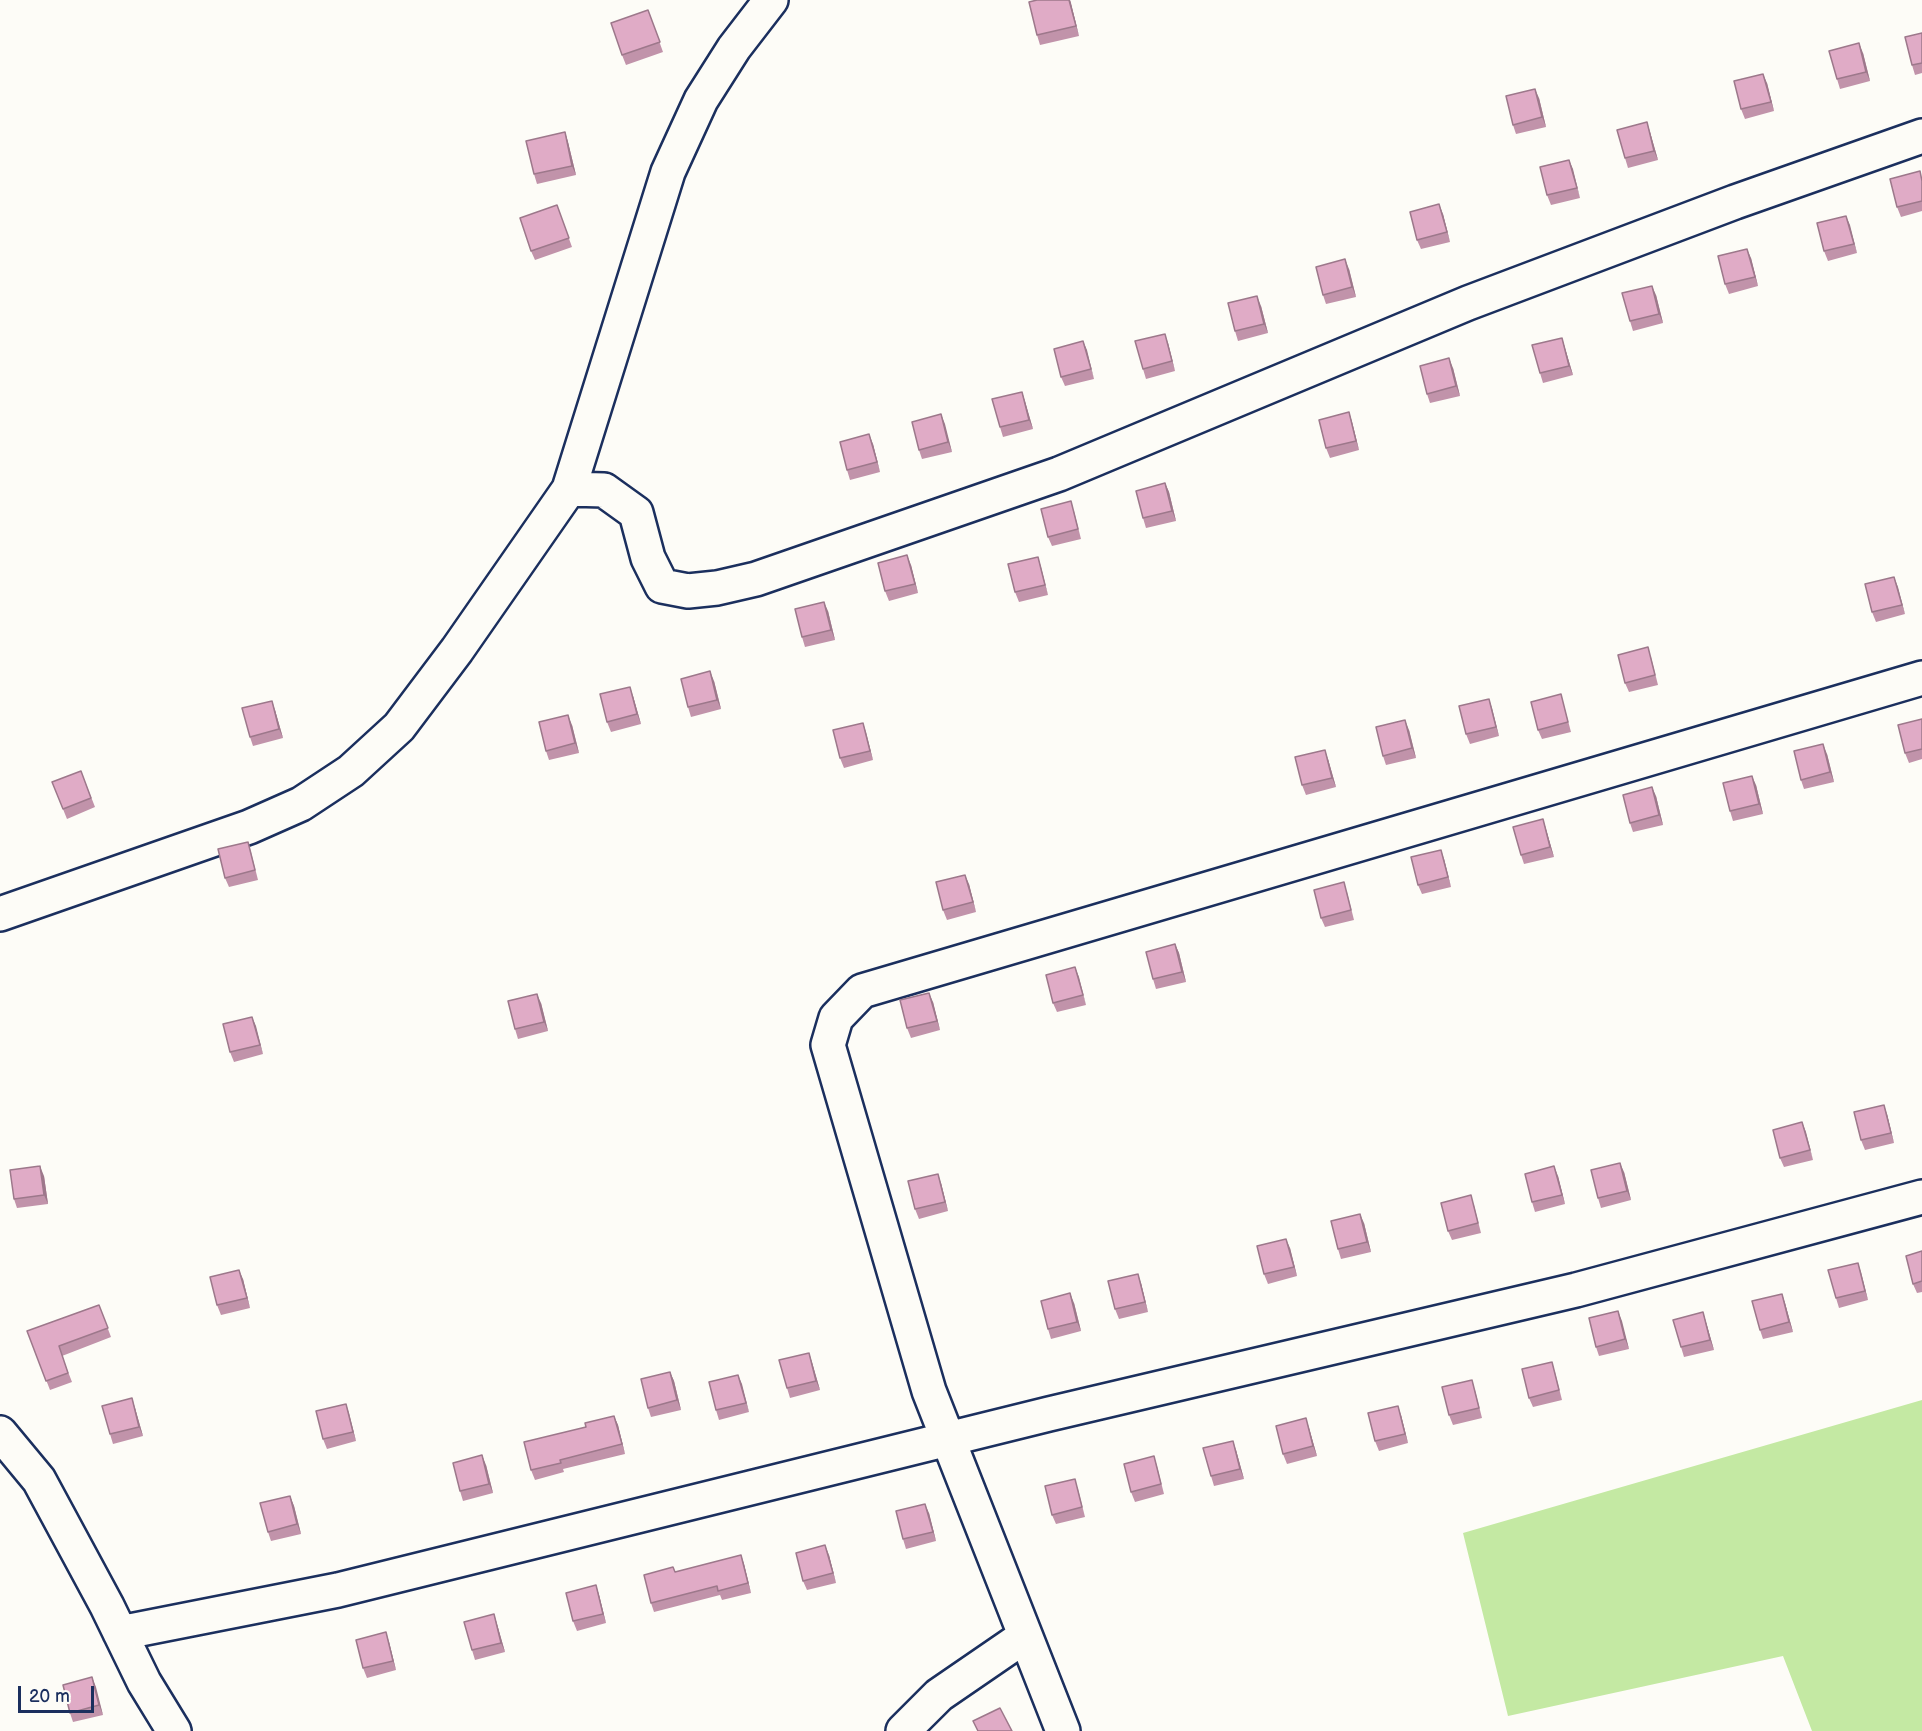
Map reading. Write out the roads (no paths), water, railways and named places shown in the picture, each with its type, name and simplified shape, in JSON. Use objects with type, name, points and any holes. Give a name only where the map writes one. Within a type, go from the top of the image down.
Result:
[{"type":"street","points":[[0,914],[249,826],[301,804],[351,771],[399,727],[457,650],[569,489],[668,172],[701,100],[734,48],[771,0]]},
{"type":"street","points":[[569,489],[604,490],[636,513],[648,558],[662,586],[688,591],[717,588],[756,579],[1059,474],[1468,303],[1735,202],[1922,136]]},
{"type":"street","points":[[1063,1731],[929,1391],[828,1045],[836,1018],[862,991],[1922,678]]},
{"type":"street","points":[[120,1633],[338,1590],[948,1439],[1576,1290],[1922,1197]]},
{"type":"street","points":[[0,1433],[39,1480],[144,1682],[174,1731]]},
{"type":"street","points":[[903,1731],[939,1695],[1025,1636]]}]
